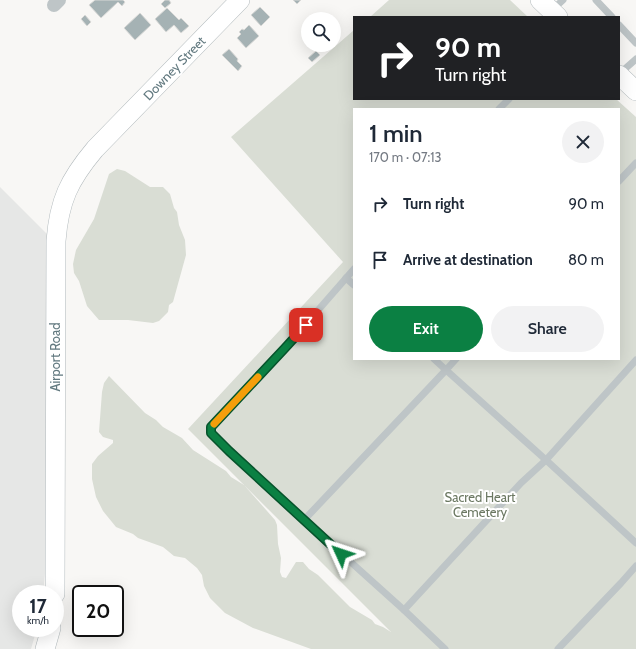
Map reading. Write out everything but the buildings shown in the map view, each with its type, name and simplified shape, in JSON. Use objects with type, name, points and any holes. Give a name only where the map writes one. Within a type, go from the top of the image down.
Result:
[{"type":"street","name":"Downey Street","points":[[108,136],[240,0]]},
{"type":"street","points":[[620,75],[636,91]]},
{"type":"street","name":"Airport Road","points":[[55,585],[57,228],[63,203],[75,176],[84,162],[108,136]]},
{"type":"street","points":[[45,649],[48,637]]},
{"type":"lane","points":[[596,0],[611,16]]},
{"type":"lane","points":[[620,25],[636,42]]},
{"type":"lane","points":[[620,73],[636,59]]},
{"type":"lane","points":[[501,108],[507,100]]},
{"type":"lane","points":[[620,180],[636,163]]},
{"type":"lane","points":[[353,270],[285,348],[211,427],[211,433],[445,649]]},
{"type":"lane","points":[[346,278],[353,284]]},
{"type":"lane","points":[[435,360],[636,543]]},
{"type":"lane","points":[[304,520],[455,360]]},
{"type":"lane","points":[[404,610],[521,483],[546,460],[636,360]]},
{"type":"lane","points":[[558,649],[622,584],[636,566]]},
{"type":"shaded area","points":[[0,187],[48,235],[44,585],[12,585],[12,637],[34,637],[31,649],[0,649]]},
{"type":"green space","points":[[389,0],[510,0],[527,16],[371,16]]},
{"type":"green space","name":"Sacred Heart Cemetery","points":[[353,31],[353,100],[617,100],[636,117],[636,649],[311,649],[253,628],[225,613],[210,598],[204,586],[202,575],[197,568],[185,558],[174,556],[163,547],[138,538],[133,534],[116,527],[103,511],[96,497],[92,479],[92,464],[98,456],[113,443],[113,440],[103,437],[99,432],[102,392],[104,383],[109,376],[145,413],[156,420],[163,427],[182,438],[193,450],[226,471],[231,477],[244,485],[188,429],[343,262],[231,137],[329,52],[341,52],[341,41]],"holes":[[[244,485],[391,632],[375,624],[372,620],[350,607],[303,562],[296,562],[286,578],[282,577],[280,572],[281,558],[275,520]]]},
{"type":"green space","points":[[117,169],[125,171],[150,187],[163,187],[170,194],[185,240],[186,255],[173,302],[169,305],[168,312],[159,321],[153,323],[128,320],[99,320],[87,306],[79,281],[74,273],[73,264],[76,250],[94,219],[109,174]]},
{"type":"slow traffic","points":[[214,424],[258,377]]},
{"type":"route","points":[[306,325],[211,427],[211,433],[341,554]]}]
